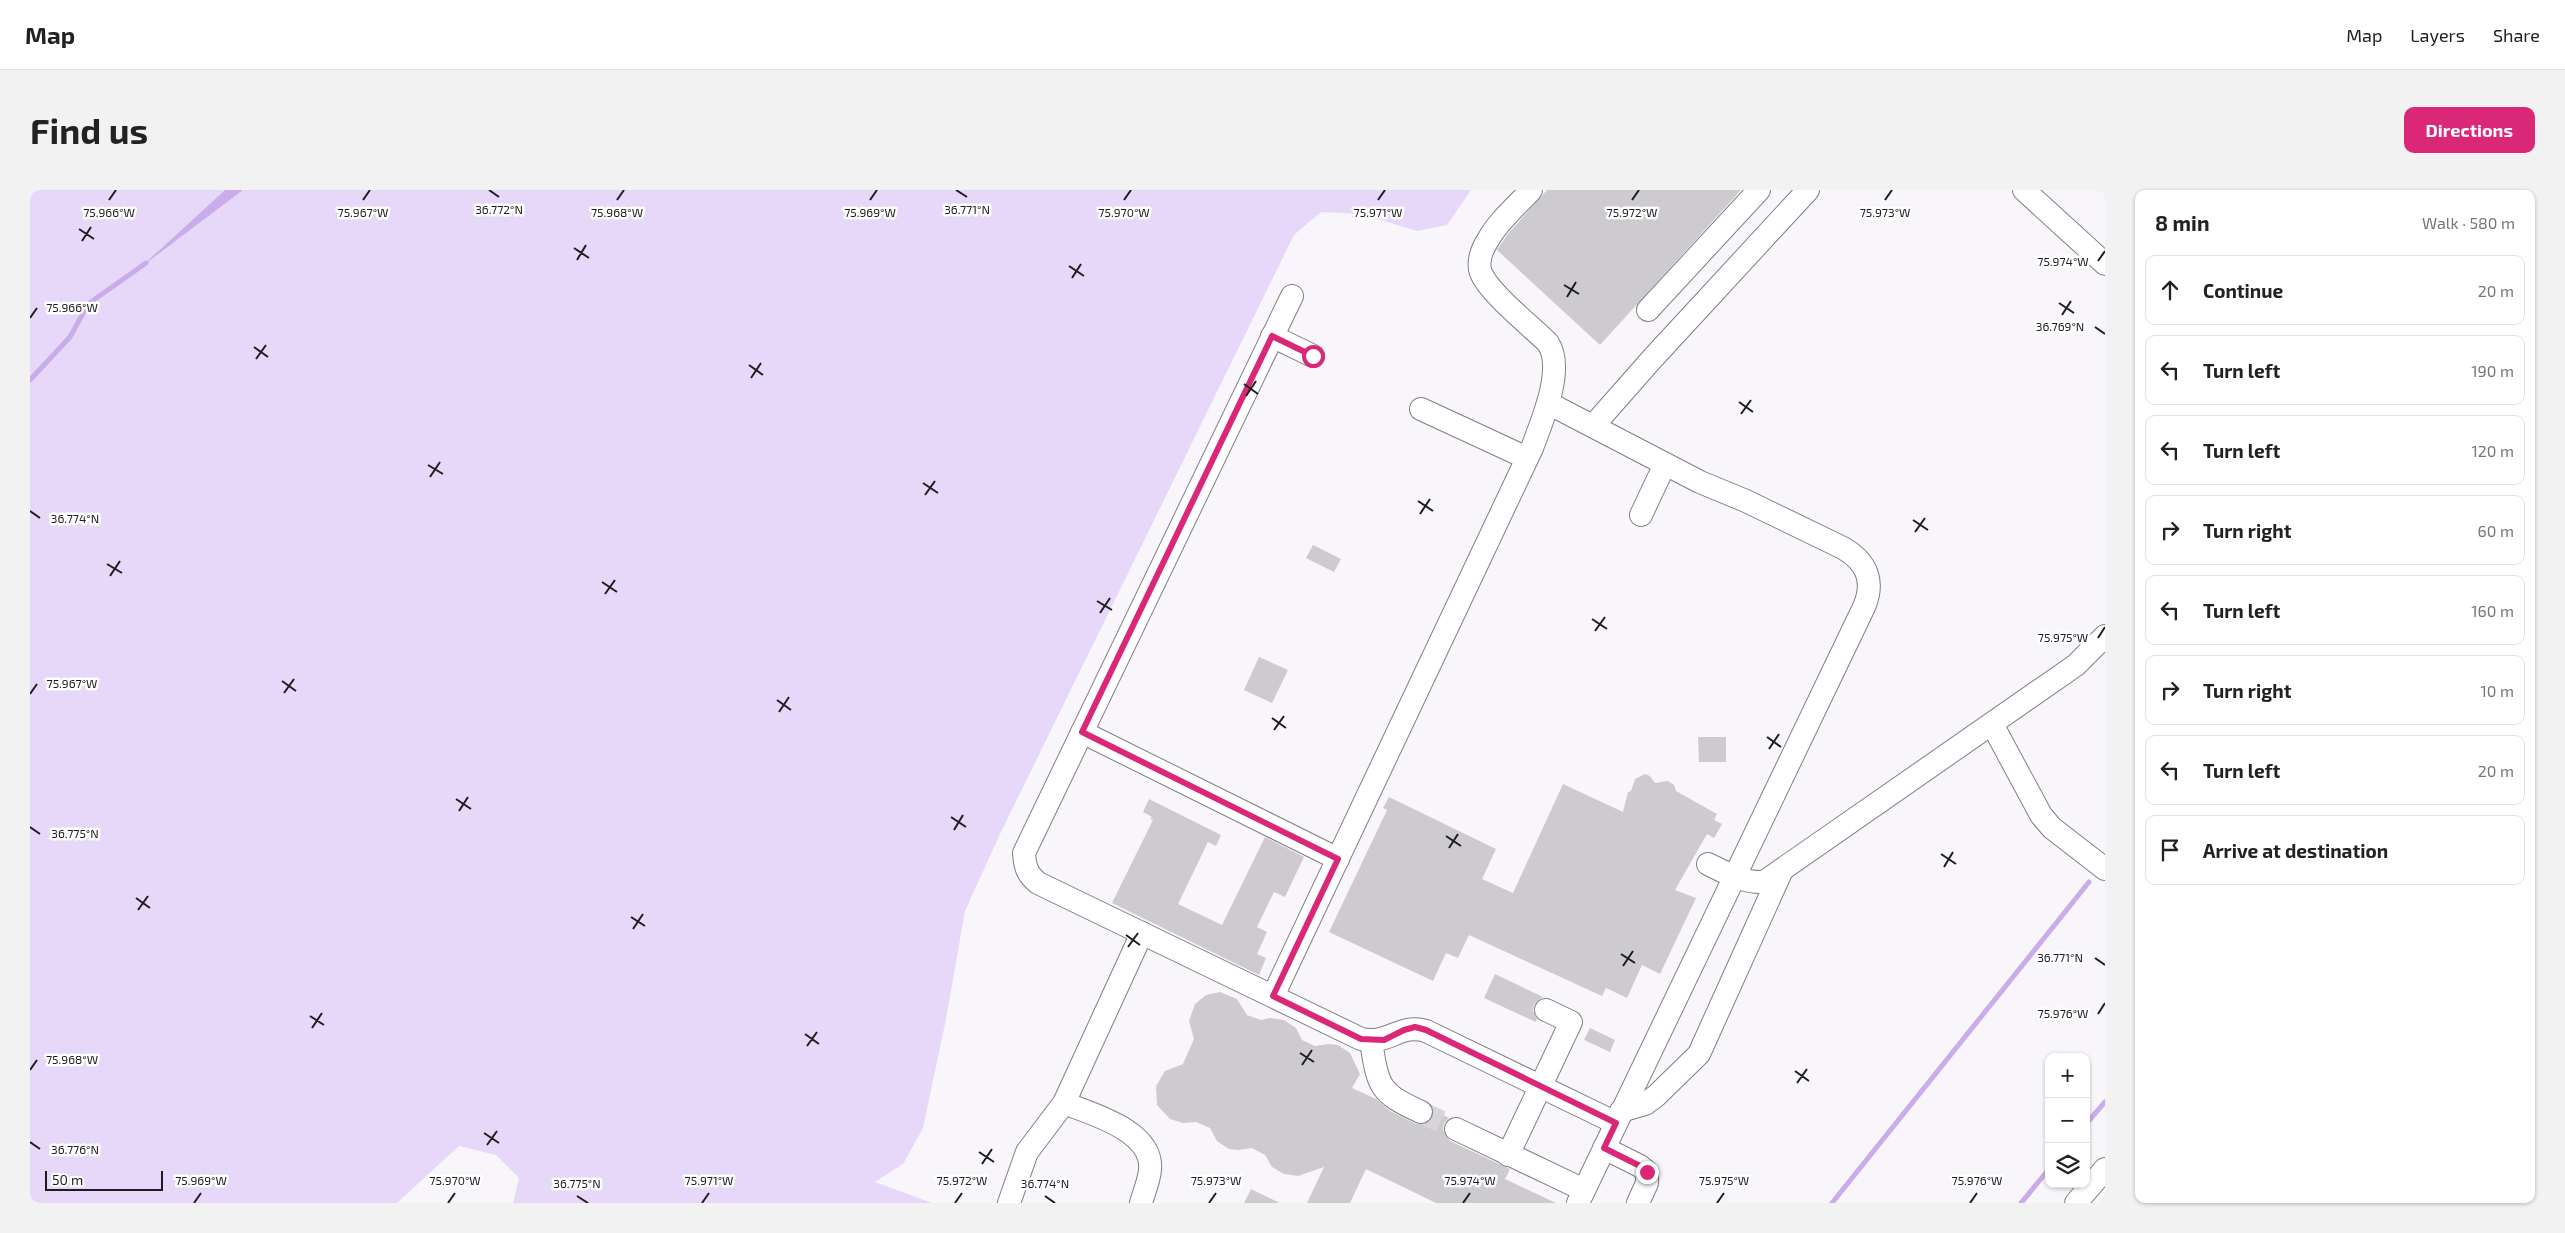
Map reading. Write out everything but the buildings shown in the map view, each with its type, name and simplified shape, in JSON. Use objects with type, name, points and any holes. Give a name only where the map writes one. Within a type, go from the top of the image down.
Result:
[{"type":"lane","points":[[1273,996],[1527,458],[1548,403],[1555,359],[1553,351],[1544,339],[1493,290],[1481,272],[1480,264],[1481,255],[1488,239],[1531,190]]},
{"type":"lane","points":[[1648,310],[1759,190]]},
{"type":"lane","points":[[1593,426],[1652,359],[1808,190]]},
{"type":"lane","points":[[2024,190],[2105,264]]},
{"type":"lane","points":[[1292,296],[1024,853],[1025,866],[1029,875],[1038,883],[1361,1039],[1371,1042],[1384,1040],[1415,1027],[1445,1038],[1541,1086],[1618,1117],[1656,1096],[1699,1054],[1782,870]]},
{"type":"lane","points":[[1272,336],[1313,356]]},
{"type":"lane","points":[[1456,1129],[1508,1154],[1580,1197],[1869,594],[1868,572],[1855,555],[1746,501],[1709,486],[1548,403]]},
{"type":"lane","points":[[1422,409],[1527,458]]},
{"type":"lane","points":[[1641,515],[1665,464]]},
{"type":"lane","points":[[1708,864],[1752,883],[1764,882],[2076,665],[2105,636]]},
{"type":"lane","points":[[1992,724],[2041,815],[2052,828],[2105,869]]},
{"type":"lane","points":[[1082,732],[1338,859]]},
{"type":"lane","points":[[1008,1203],[1026,1152],[1064,1103],[1142,933]]},
{"type":"lane","points":[[1508,1154],[1571,1022],[1546,1010]]},
{"type":"lane","points":[[1371,1042],[1376,1071],[1386,1093],[1394,1100],[1421,1112]]},
{"type":"lane","points":[[1064,1103],[1136,1136],[1143,1146],[1151,1168],[1141,1203]]},
{"type":"lane","points":[[1604,1148],[1640,1166],[1647,1172],[1647,1183],[1638,1203]]},
{"type":"lane","points":[[2076,1203],[2105,1169]]},
{"type":"shaded area","points":[[30,190],[225,190],[147,262],[243,190],[1471,190],[1447,225],[1417,231],[1361,214],[1321,212],[1294,235],[1001,832],[965,911],[946,1019],[923,1128],[903,1164],[875,1182],[932,1203],[513,1203],[519,1178],[496,1155],[459,1146],[397,1203],[30,1203]]},
{"type":"shaded area","points":[[225,190],[243,190],[141,267]]},
{"type":"waterway","points":[[30,380],[70,337],[88,304],[146,263]]},
{"type":"waterway","points":[[1832,1203],[2089,882]]},
{"type":"waterway","points":[[2090,1119],[2105,1102]]},
{"type":"waterway","points":[[2021,1203],[2045,1174]]},
{"type":"tunnel","points":[[1421,1112],[1456,1129]]},
{"type":"route","points":[[1313,356],[1272,336],[1082,732],[1338,859],[1273,996],[1361,1039],[1371,1042],[1384,1040],[1415,1027],[1445,1038],[1616,1123],[1604,1148],[1640,1166],[1647,1172]]}]
